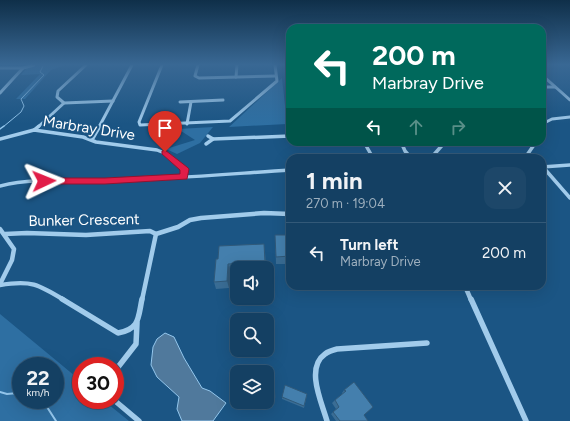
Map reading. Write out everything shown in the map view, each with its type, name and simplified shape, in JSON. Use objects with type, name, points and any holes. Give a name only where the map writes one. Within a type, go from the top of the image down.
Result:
[{"type":"street","points":[[0,93],[8,85]]},
{"type":"street","points":[[64,103],[57,97],[58,91],[65,85]]},
{"type":"street","points":[[92,140],[122,85]]},
{"type":"street","points":[[155,85],[140,124],[142,125],[230,121],[273,85]]},
{"type":"street","points":[[552,85],[570,100]]},
{"type":"street","points":[[546,87],[555,87]]},
{"type":"street","points":[[180,102],[223,100]]},
{"type":"street","points":[[34,130],[64,103],[113,101]]},
{"type":"street","points":[[187,124],[191,102]]},
{"type":"street","points":[[546,121],[554,118],[570,117]]},
{"type":"street","name":"Marbray Drive","points":[[0,139],[34,130],[83,137],[92,140],[165,152],[184,169],[184,176]]},
{"type":"street","points":[[208,136],[213,139],[286,136]]},
{"type":"street","points":[[206,144],[213,139]]},
{"type":"street","points":[[434,154],[442,146]]},
{"type":"street","points":[[546,167],[570,165]]},
{"type":"street","points":[[0,186],[16,182],[72,180],[105,181],[286,170]]},
{"type":"street","points":[[546,170],[570,198]]},
{"type":"street","points":[[156,234],[190,220],[202,218],[264,213],[286,214]]},
{"type":"street","points":[[0,229],[5,234],[14,249],[12,260],[0,285]]},
{"type":"street","name":"Bunker Crescent","points":[[5,234],[27,233],[86,235],[150,231],[156,234],[137,323],[136,344],[124,359]]},
{"type":"street","points":[[0,285],[17,282],[39,285],[118,333],[129,331],[137,323]]},
{"type":"street","points":[[467,290],[526,421]]},
{"type":"street","points":[[328,421],[315,375],[316,364],[321,356],[329,351],[337,349],[427,343]]},
{"type":"street","points":[[124,408],[139,421]]},
{"type":"shaded area","points":[[30,85],[38,85],[25,99],[16,99]]},
{"type":"shaded area","points":[[275,85],[283,85],[286,124],[229,127]]},
{"type":"shaded area","points":[[213,127],[200,143],[177,154],[166,149],[195,140],[178,129]]},
{"type":"shaded area","points":[[0,314],[52,357],[12,357],[12,409],[64,409],[64,367],[72,374],[72,409],[114,409],[129,421],[0,421]]},
{"type":"shaded area","points":[[165,333],[174,337],[184,358],[202,388],[210,391],[226,403],[213,421],[182,421],[177,409],[179,397],[157,377],[151,365],[153,347],[157,339]]},
{"type":"building","points":[[275,235],[286,235],[286,256],[276,257]]},
{"type":"building","points":[[264,244],[265,261],[230,261],[230,264],[228,264],[227,281],[214,282],[219,246]]},
{"type":"building","points":[[354,382],[373,407],[364,415],[368,421],[340,421],[333,412],[339,407],[335,400]]},
{"type":"building","points":[[285,385],[307,394],[304,406],[282,397]]},
{"type":"waterway","points":[[3,127],[21,112],[24,106],[21,99],[35,85]]},
{"type":"waterway","points":[[0,129],[4,126]]},
{"type":"waterway","points":[[0,392],[12,394]]},
{"type":"waterway","points":[[48,409],[56,421]]},
{"type":"route","points":[[44,181],[105,181],[184,176],[184,169],[165,152]]}]
